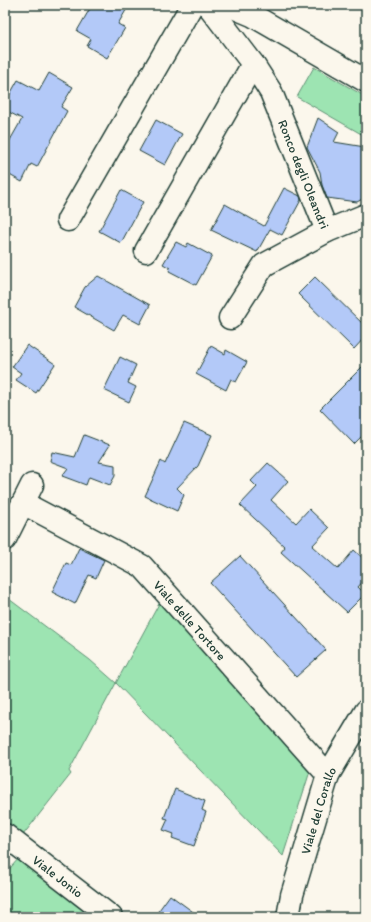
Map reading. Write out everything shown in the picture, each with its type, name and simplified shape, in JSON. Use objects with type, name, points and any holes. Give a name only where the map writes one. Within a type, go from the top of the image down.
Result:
[{"type":"street","points":[[68,220],[192,5]]},
{"type":"street","name":"Ronco degli Oleandri","points":[[208,5],[253,64],[271,92],[326,231],[264,265],[230,318]]},
{"type":"street","points":[[228,5],[252,15],[366,80]]},
{"type":"street","points":[[146,251],[253,64]]},
{"type":"street","points":[[326,231],[366,216]]},
{"type":"street","name":"Viale delle Tortore","points":[[5,539],[28,494],[142,566],[328,775]]},
{"type":"street","name":"Viale del Corallo","points":[[288,917],[292,895],[328,775],[366,711]]},
{"type":"street","name":"Viale Jonio","points":[[5,835],[111,917]]},
{"type":"green space","points":[[314,67],[366,97],[366,130],[363,135],[297,97]]},
{"type":"green space","points":[[5,596],[90,660],[116,683],[69,771],[71,774],[23,835],[5,821]]},
{"type":"green space","points":[[161,600],[311,768],[283,856],[116,683]]},
{"type":"green space","points":[[19,858],[94,917],[5,917],[5,874]]},
{"type":"building","points":[[92,5],[129,5],[118,24],[125,28],[107,58],[87,46],[91,39],[77,31]]},
{"type":"building","points":[[49,73],[73,87],[61,107],[67,111],[37,167],[31,164],[22,182],[6,173],[10,165],[5,161],[5,149],[22,119],[5,110],[5,103],[18,80],[39,91]]},
{"type":"building","points":[[318,118],[339,132],[334,142],[365,147],[366,197],[357,202],[327,198],[322,185],[320,172],[307,147]]},
{"type":"building","points":[[156,120],[182,134],[165,165],[139,151]]},
{"type":"building","points":[[284,188],[300,196],[301,200],[282,235],[270,229],[257,252],[211,230],[225,204],[264,226]]},
{"type":"building","points":[[121,190],[143,202],[121,243],[99,231]]},
{"type":"building","points":[[176,242],[186,247],[188,243],[212,256],[196,285],[169,271],[170,268],[163,264]]},
{"type":"building","points":[[98,276],[150,305],[140,324],[123,315],[114,330],[74,307],[85,287]]},
{"type":"building","points":[[315,277],[366,327],[366,336],[354,349],[298,294]]},
{"type":"building","points":[[27,345],[55,364],[36,393],[16,380],[21,373],[12,367]]},
{"type":"building","points":[[211,346],[225,354],[226,350],[247,362],[236,382],[231,379],[226,390],[196,374]]},
{"type":"building","points":[[120,357],[136,365],[128,383],[136,387],[129,402],[104,390]]},
{"type":"building","points":[[366,363],[366,432],[354,444],[320,409]]},
{"type":"building","points":[[184,423],[212,435],[198,466],[177,488],[184,495],[177,511],[145,496],[161,461],[165,464]]},
{"type":"building","points":[[84,435],[110,445],[99,462],[115,465],[115,476],[110,485],[89,477],[86,485],[62,476],[68,468],[50,461],[52,452],[75,457]]},
{"type":"building","points":[[268,463],[288,481],[271,500],[296,523],[309,509],[329,528],[312,546],[338,569],[354,550],[366,561],[366,578],[358,587],[365,594],[347,612],[281,552],[285,547],[240,505],[257,487],[251,481]]},
{"type":"building","points":[[79,548],[104,560],[96,578],[89,575],[75,604],[52,592],[66,563],[71,565]]},
{"type":"building","points":[[240,556],[326,650],[296,677],[210,583]]},
{"type":"building","points":[[175,789],[205,801],[202,810],[206,812],[194,846],[172,838],[174,834],[163,830],[168,819],[164,818]]},
{"type":"building","points":[[170,895],[200,917],[154,917]]}]
